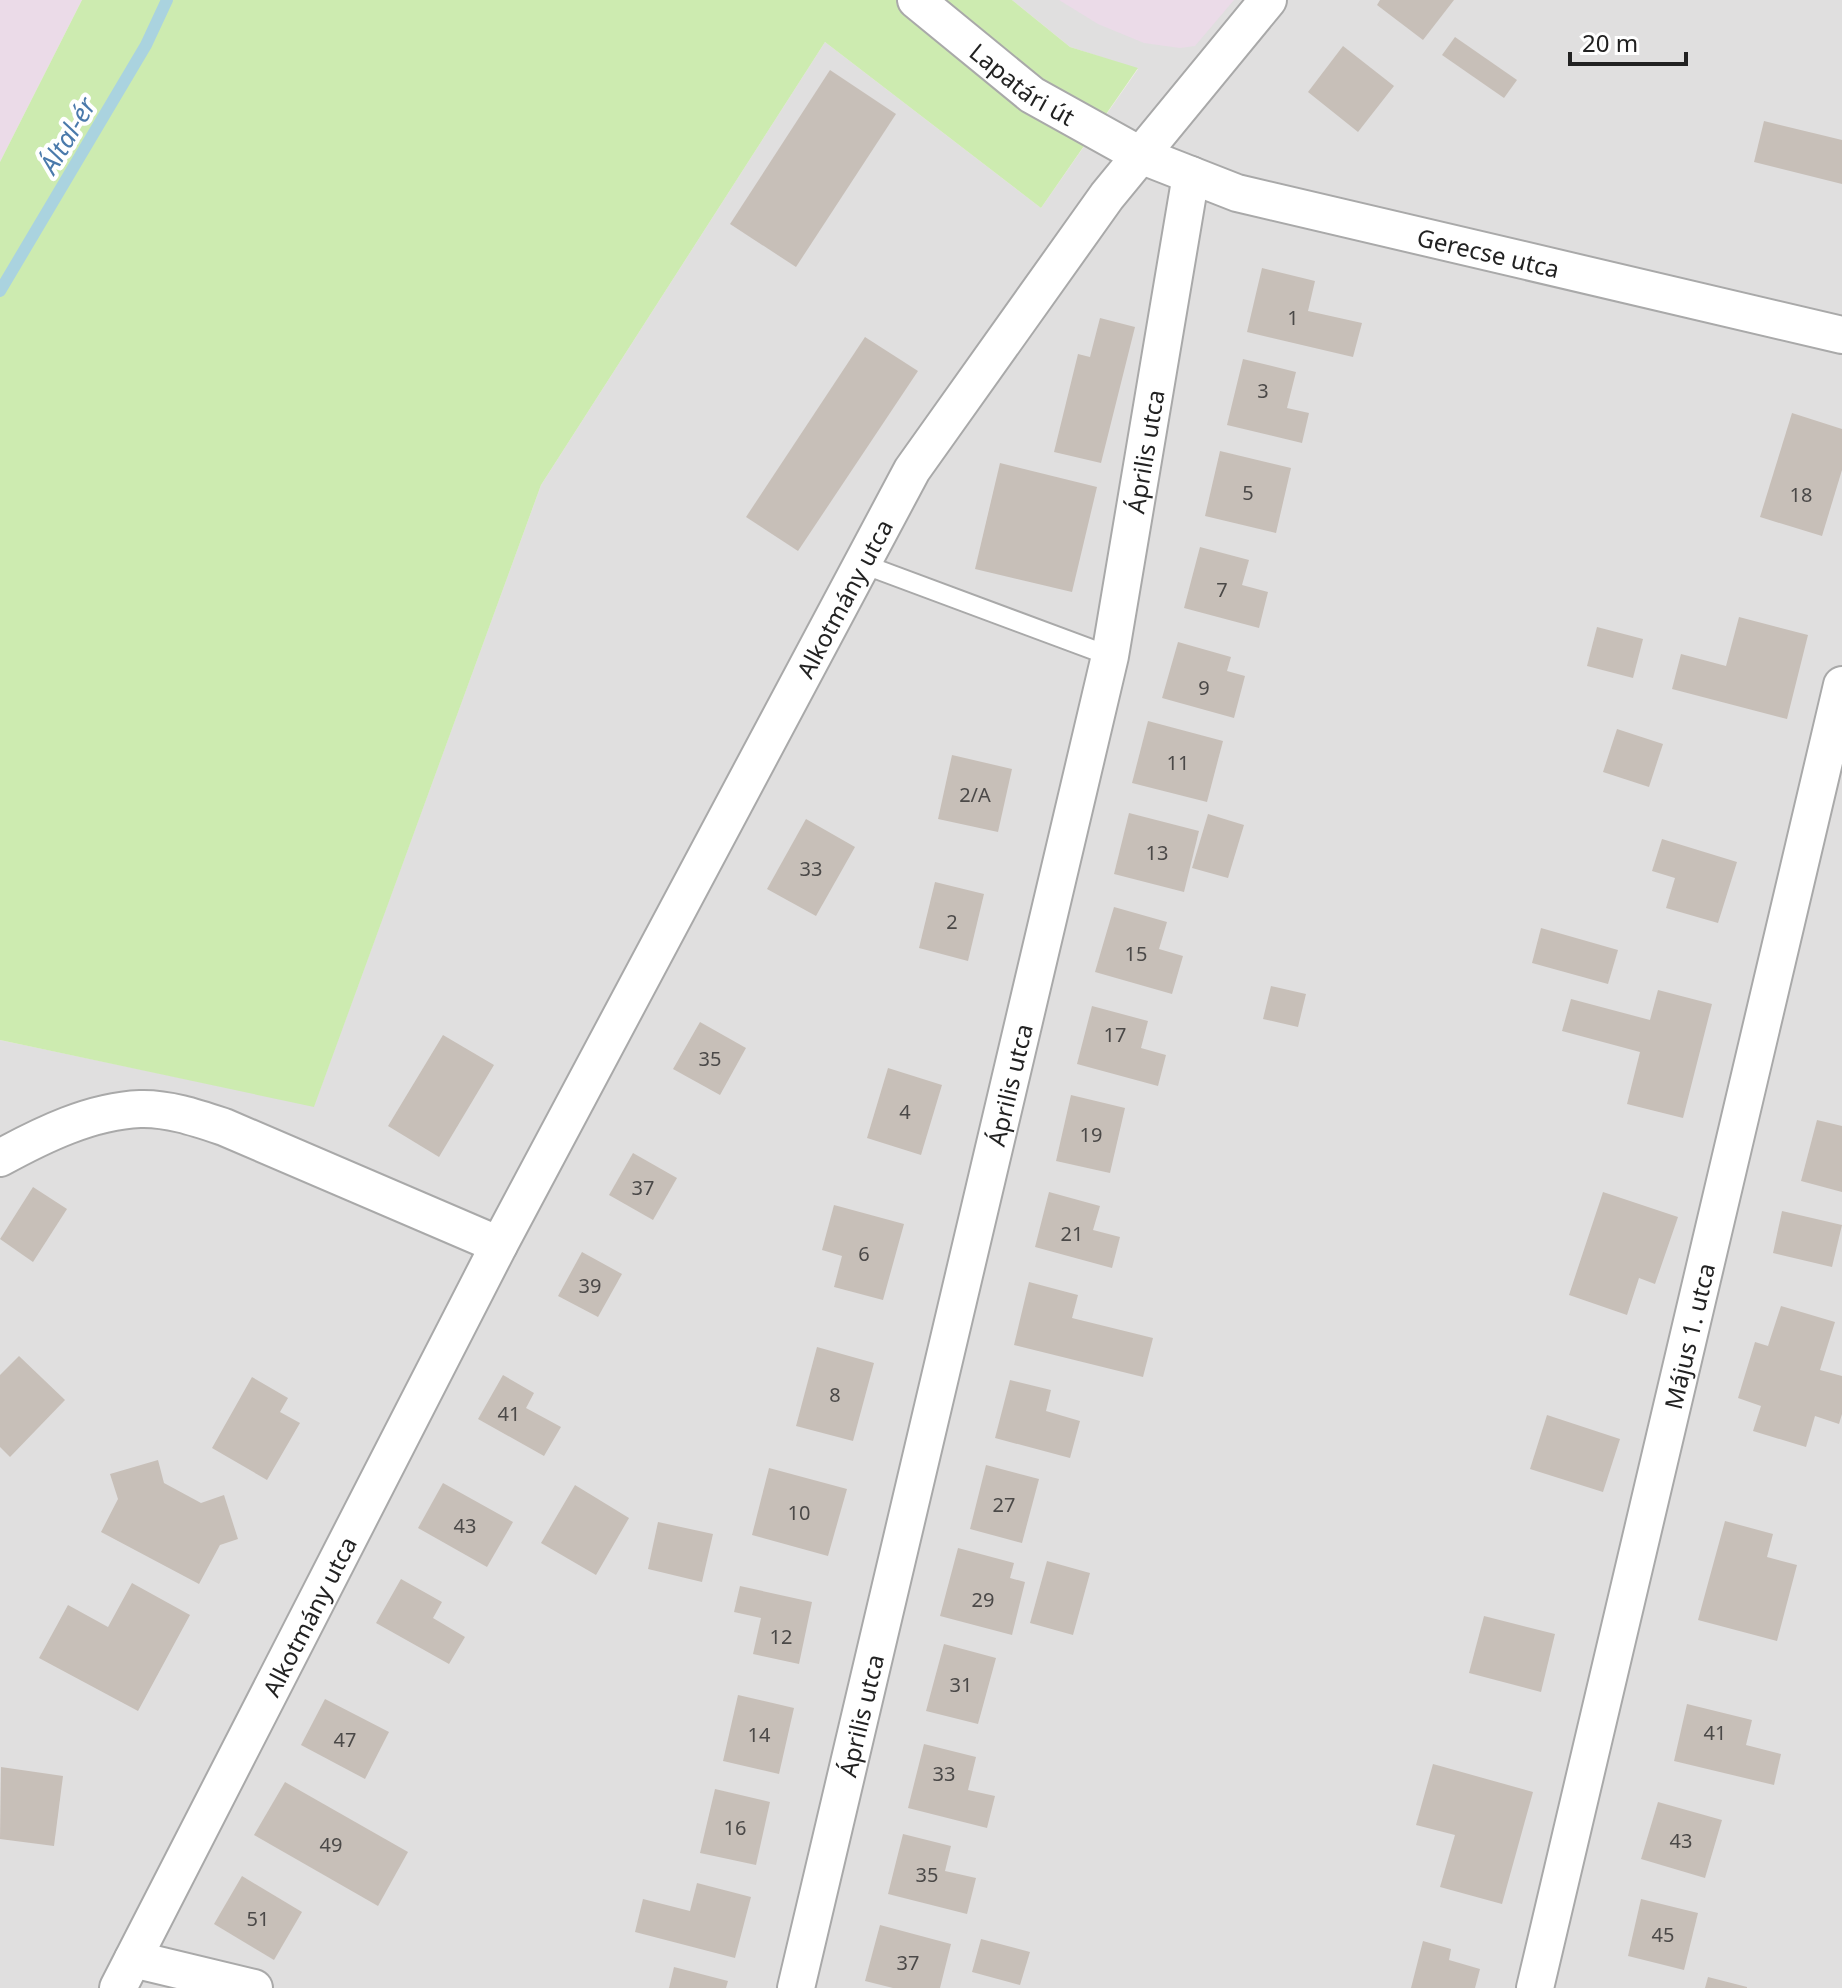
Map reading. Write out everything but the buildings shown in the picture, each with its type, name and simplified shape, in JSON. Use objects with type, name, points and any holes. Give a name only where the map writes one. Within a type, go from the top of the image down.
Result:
[{"type":"street","name":"Lapatári út","points":[[916,0],[1032,95],[1140,155]]},
{"type":"street","name":"Alkotmány utca","points":[[126,1974],[499,1245],[912,470],[1098,209],[1268,0]]},
{"type":"street","name":"Gerecse utca","points":[[1140,155],[1237,193],[1842,335]]},
{"type":"street","name":"Április utca","points":[[796,1988],[1110,656],[1191,175]]},
{"type":"street","name":"Május 1. utca","points":[[1535,1988],[1842,685]]},
{"type":"street","points":[[0,1158],[42,1135],[90,1119],[139,1109],[185,1114],[224,1127],[499,1245]]},
{"type":"street","points":[[126,1974],[254,1988]]},
{"type":"lane","points":[[860,563],[1110,656]]},
{"type":"shaded area","points":[[0,0],[82,0],[0,162]]},
{"type":"shaded area","points":[[1012,0],[1842,0],[1842,1988],[0,1988],[0,1040],[314,1106],[541,485],[825,42],[1041,208],[1138,69],[1070,47]]},
{"type":"shaded area","points":[[1059,0],[1234,0],[1195,46],[1180,48],[1144,43],[1098,24]]},
{"type":"green space","points":[[82,0],[1012,0],[1070,47],[1138,68],[1041,208],[825,42],[541,485],[314,1107],[0,1040],[0,162]]},
{"type":"waterway","name":"Által-ér","points":[[0,291],[146,45],[167,0]]}]
